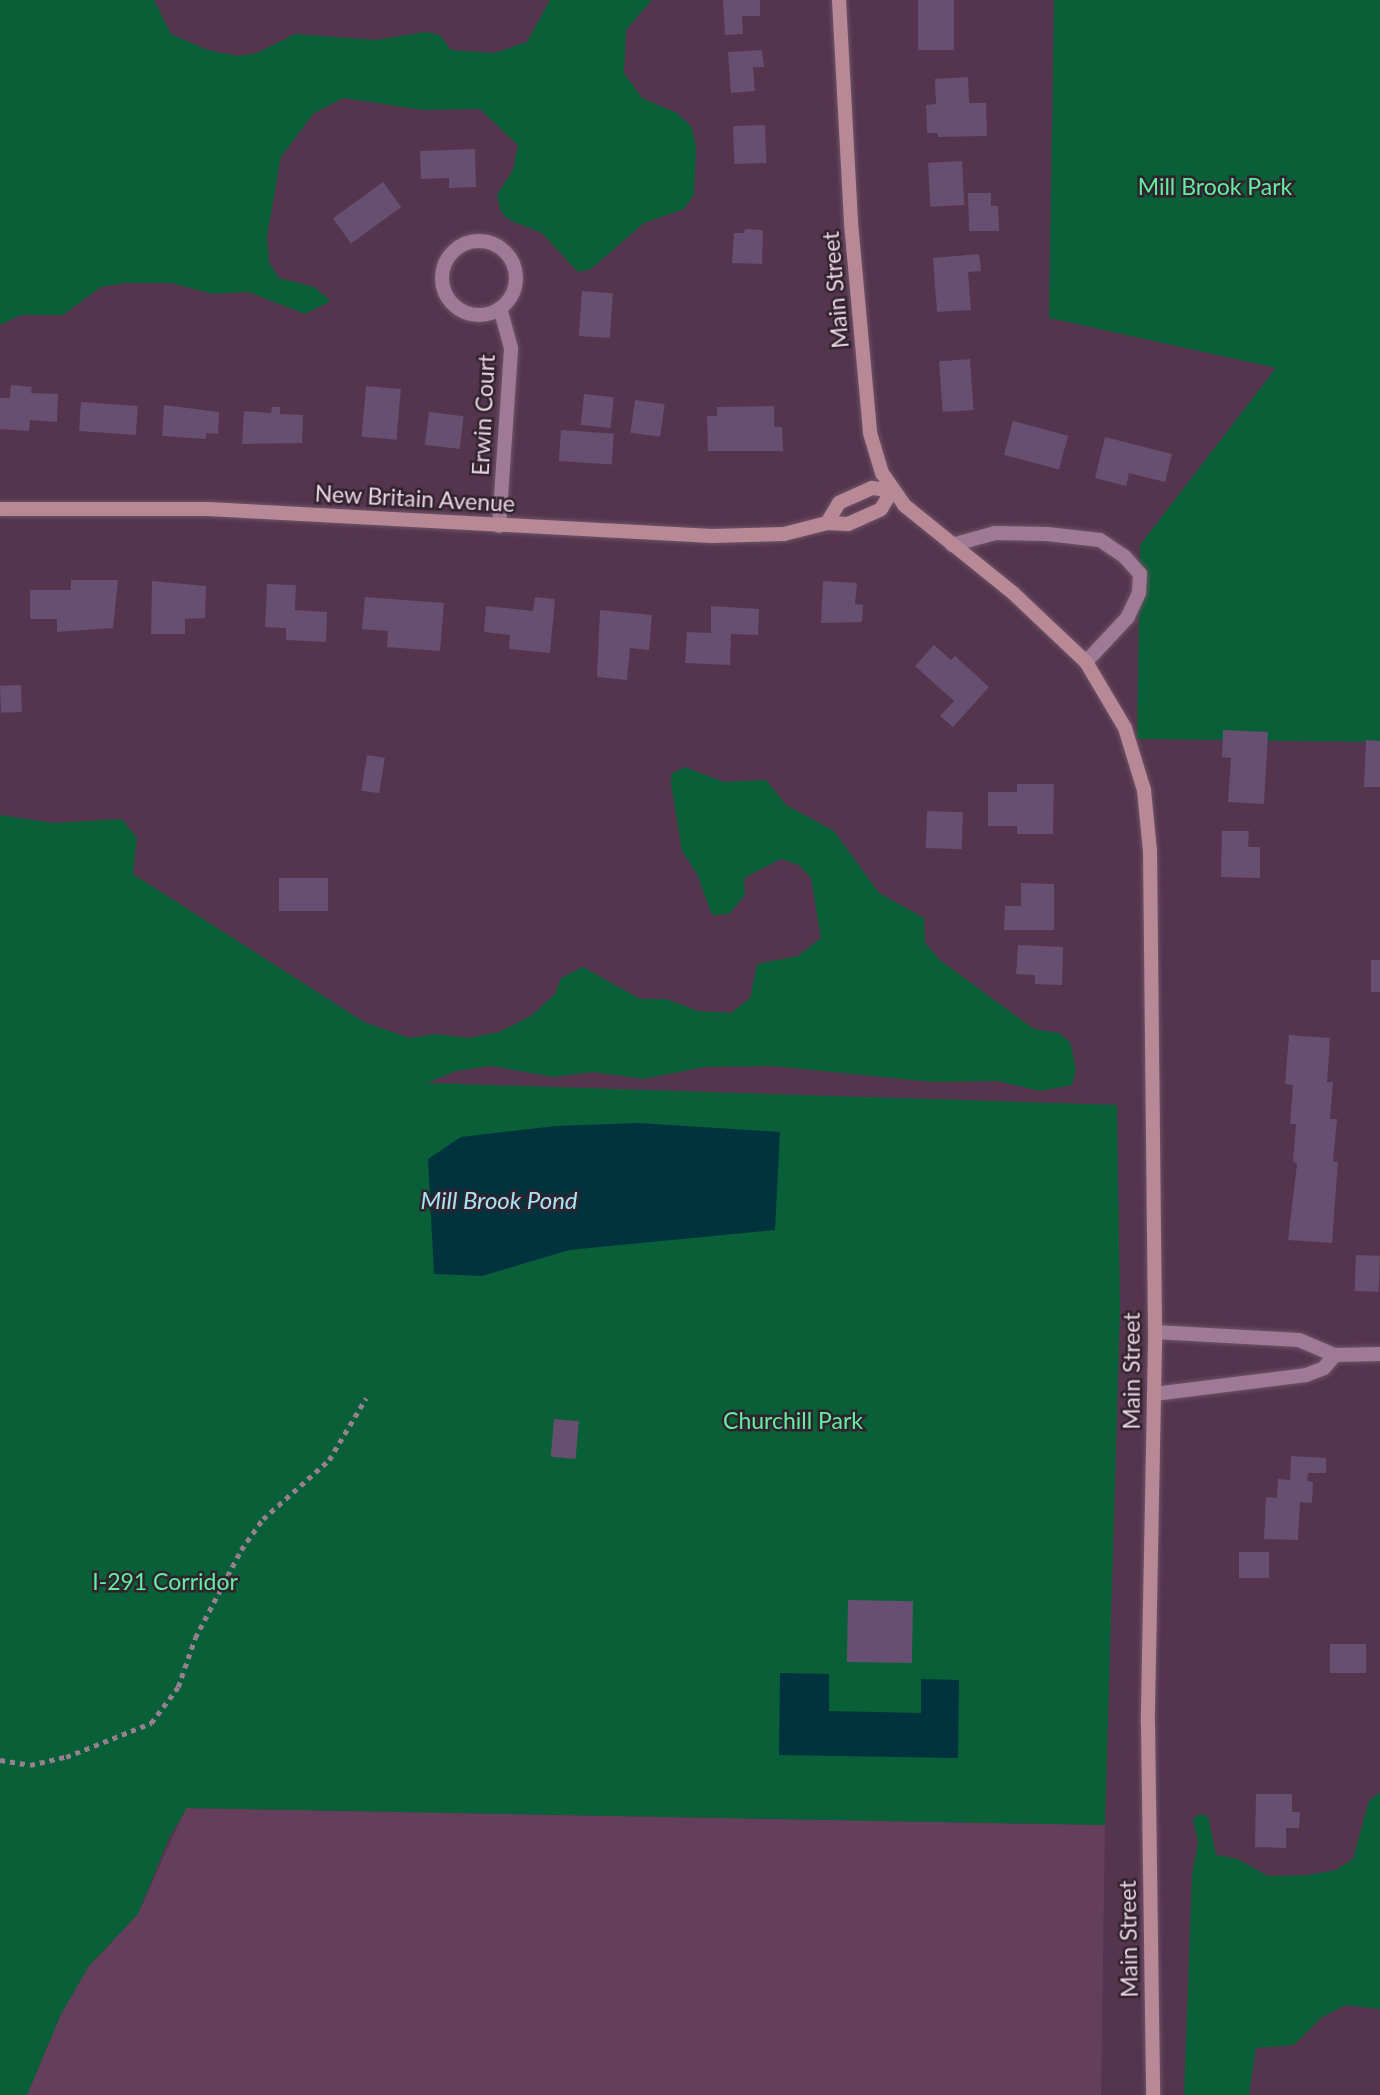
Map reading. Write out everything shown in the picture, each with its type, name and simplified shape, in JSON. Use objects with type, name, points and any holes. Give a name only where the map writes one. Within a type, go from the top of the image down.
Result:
[{"type":"main road","name":"Main Street","points":[[839,0],[851,223],[870,433],[892,492],[1086,662],[1125,728],[1144,790],[1148,819],[1154,1332],[1148,1724],[1153,2095]]},
{"type":"main road","points":[[827,523],[839,503],[872,488],[892,492]]},
{"type":"main road","name":"New Britain Avenue","points":[[0,509],[208,509],[712,536],[784,534],[827,523],[848,524],[881,509],[892,492]]},
{"type":"street","points":[[484,241],[506,253],[516,275],[514,288],[500,308],[477,314],[466,312],[447,297],[442,274],[451,253],[460,246],[484,241]]},
{"type":"street","name":"Erwin Court","points":[[499,526],[511,348],[500,308]]},
{"type":"street","points":[[952,545],[996,533],[1047,534],[1100,540],[1124,556],[1140,574],[1139,593],[1128,617],[1086,662]]},
{"type":"street","points":[[1154,1332],[1299,1340],[1335,1356],[1380,1354]]},
{"type":"street","points":[[1154,1394],[1306,1375],[1324,1368],[1335,1356]]},
{"type":"path","points":[[0,1760],[30,1765],[66,1757],[151,1723],[177,1687],[195,1638],[241,1550],[263,1519],[329,1460],[366,1398]]},
{"type":"shaded area","points":[[186,1808],[1105,1825],[1101,2095],[27,2095],[61,2014],[89,1966],[138,1914]]},
{"type":"green space","points":[[0,0],[154,0],[171,34],[208,50],[237,56],[257,53],[295,34],[376,40],[426,32],[440,35],[451,50],[494,53],[527,42],[550,0],[652,0],[626,30],[624,73],[642,98],[677,113],[691,126],[696,146],[694,195],[684,209],[644,223],[591,269],[578,272],[542,233],[509,220],[501,212],[497,195],[513,170],[518,145],[480,109],[423,110],[343,98],[313,114],[281,157],[267,236],[269,263],[279,278],[314,287],[331,301],[305,314],[248,292],[213,294],[171,283],[125,283],[101,287],[63,315],[21,315],[0,325]]},
{"type":"green space","name":"Mill Brook Park","points":[[1054,0],[1380,0],[1380,742],[1137,739],[1140,545],[1276,368],[1049,318]]},
{"type":"green space","points":[[685,767],[724,782],[766,780],[786,805],[834,831],[879,893],[924,918],[925,943],[941,961],[1034,1029],[1059,1033],[1070,1042],[1076,1069],[1072,1085],[1040,1091],[998,1081],[932,1082],[773,1066],[705,1067],[643,1079],[593,1072],[553,1077],[491,1066],[456,1071],[427,1083],[1117,1105],[1120,1310],[1105,1825],[187,1808],[169,1838],[138,1914],[89,1966],[61,2014],[27,2095],[0,2095],[0,815],[54,823],[122,819],[137,838],[133,874],[364,1022],[410,1038],[436,1034],[469,1038],[499,1032],[531,1016],[555,994],[561,978],[583,967],[640,999],[666,999],[698,1011],[731,1013],[750,998],[757,964],[798,956],[821,938],[811,878],[799,865],[781,859],[744,878],[745,895],[729,914],[712,915],[697,874],[682,851],[671,774]]},
{"type":"green space","points":[[1380,1792],[1380,2009],[1346,2005],[1322,2017],[1294,2045],[1256,2048],[1249,2095],[1184,2095],[1192,1875],[1198,1842],[1193,1819],[1200,1814],[1208,1816],[1216,1855],[1238,1859],[1268,1876],[1308,1875],[1336,1870],[1353,1859],[1369,1801]]},
{"type":"water","name":"Mill Brook Pond","points":[[639,1123],[780,1132],[775,1230],[569,1250],[482,1276],[434,1274],[428,1159],[461,1137],[556,1126]]},
{"type":"water","points":[[780,1673],[829,1674],[829,1711],[921,1713],[921,1679],[959,1680],[958,1758],[779,1755]]},
{"type":"building","points":[[723,0],[760,0],[760,16],[742,16],[743,34],[725,35]]},
{"type":"building","points":[[918,0],[954,0],[954,50],[918,50]]},
{"type":"building","points":[[762,50],[764,67],[753,67],[755,91],[731,93],[728,52]]},
{"type":"building","points":[[968,77],[969,103],[986,103],[987,136],[938,137],[938,133],[927,133],[926,105],[936,104],[935,79]]},
{"type":"building","points":[[765,125],[766,163],[734,164],[733,126]]},
{"type":"building","points":[[475,149],[476,187],[449,188],[449,178],[421,179],[420,151]]},
{"type":"building","points":[[962,161],[964,205],[930,207],[928,163]]},
{"type":"building","points":[[383,182],[401,207],[351,244],[333,218]]},
{"type":"building","points":[[968,193],[991,193],[991,206],[998,206],[999,231],[969,231]]},
{"type":"building","points":[[745,229],[763,230],[762,264],[732,263],[734,233],[744,233]]},
{"type":"building","points":[[979,254],[981,271],[968,272],[971,310],[937,312],[933,258]]},
{"type":"building","points":[[582,291],[613,293],[610,338],[579,336]]},
{"type":"building","points":[[970,359],[974,410],[943,412],[939,361]]},
{"type":"building","points":[[11,385],[32,387],[31,393],[58,394],[57,422],[30,420],[29,431],[0,429],[0,398],[10,398]]},
{"type":"building","points":[[366,386],[401,389],[396,440],[362,437]]},
{"type":"building","points":[[584,394],[614,397],[611,428],[581,425]]},
{"type":"building","points":[[635,400],[665,404],[660,437],[630,433]]},
{"type":"building","points":[[81,402],[138,406],[136,435],[79,431]]},
{"type":"building","points":[[164,405],[219,412],[218,434],[206,433],[206,439],[162,436]]},
{"type":"building","points":[[774,406],[774,427],[782,427],[783,451],[708,451],[707,416],[717,416],[717,407]]},
{"type":"building","points":[[272,407],[280,407],[280,414],[303,415],[302,443],[242,444],[244,411],[271,413]]},
{"type":"building","points":[[429,412],[464,416],[460,449],[425,445]]},
{"type":"building","points":[[1013,421],[1068,436],[1059,470],[1004,455]]},
{"type":"building","points":[[561,430],[614,434],[612,465],[559,461]]},
{"type":"building","points":[[1105,437],[1172,454],[1165,482],[1129,473],[1126,486],[1095,478]]},
{"type":"building","points":[[71,580],[118,580],[113,628],[57,632],[57,619],[30,619],[30,590],[71,590]]},
{"type":"building","points":[[152,581],[206,586],[205,618],[185,619],[185,634],[151,634]]},
{"type":"building","points":[[823,581],[857,583],[855,604],[863,605],[862,622],[821,623]]},
{"type":"building","points":[[267,584],[296,585],[295,610],[327,612],[326,642],[286,640],[286,628],[265,627]]},
{"type":"building","points":[[365,597],[444,603],[440,651],[387,647],[388,631],[362,629]]},
{"type":"building","points":[[535,597],[555,599],[550,653],[509,649],[510,635],[484,632],[486,606],[533,611]]},
{"type":"building","points":[[711,606],[759,609],[758,635],[731,634],[730,665],[685,663],[687,632],[711,633]]},
{"type":"building","points":[[600,610],[652,615],[649,650],[630,648],[627,680],[597,677]]},
{"type":"building","points":[[934,645],[951,660],[955,656],[989,687],[953,727],[940,716],[954,701],[915,666]]},
{"type":"building","points":[[21,685],[22,712],[1,713],[0,686]]},
{"type":"building","points":[[1223,730],[1268,732],[1264,804],[1228,802],[1231,758],[1222,757]]},
{"type":"building","points":[[1366,740],[1380,741],[1380,787],[1364,787]]},
{"type":"building","points":[[367,755],[385,758],[379,793],[361,791]]},
{"type":"building","points":[[1017,784],[1054,784],[1053,834],[1017,834],[1017,826],[988,826],[988,792],[1017,792]]},
{"type":"building","points":[[927,811],[963,812],[962,849],[926,848]]},
{"type":"building","points":[[1222,831],[1249,831],[1248,847],[1260,847],[1260,878],[1221,877]]},
{"type":"building","points":[[279,878],[328,878],[328,911],[279,911]]},
{"type":"building","points":[[1021,883],[1054,884],[1054,930],[1004,930],[1005,906],[1021,906]]},
{"type":"building","points":[[1018,945],[1063,947],[1062,985],[1035,984],[1035,975],[1016,974]]},
{"type":"building","points":[[1371,960],[1380,960],[1380,992],[1371,992]]},
{"type":"building","points":[[1289,1035],[1330,1038],[1327,1082],[1333,1082],[1330,1119],[1337,1119],[1333,1162],[1338,1162],[1332,1243],[1288,1240],[1297,1164],[1293,1161],[1296,1124],[1290,1124],[1293,1085],[1285,1084]]},
{"type":"building","points":[[1356,1255],[1380,1256],[1379,1292],[1355,1291]]},
{"type":"building","points":[[554,1419],[579,1421],[576,1459],[551,1457]]},
{"type":"building","points":[[1291,1456],[1326,1458],[1326,1473],[1308,1473],[1307,1481],[1313,1482],[1312,1503],[1300,1502],[1298,1540],[1264,1539],[1266,1497],[1277,1498],[1278,1479],[1290,1480]]},
{"type":"building","points":[[1239,1552],[1269,1552],[1269,1578],[1239,1578]]},
{"type":"building","points":[[848,1600],[913,1601],[912,1663],[847,1662]]},
{"type":"building","points":[[1330,1644],[1366,1644],[1366,1673],[1330,1673]]},
{"type":"building","points":[[1256,1794],[1292,1794],[1292,1812],[1300,1812],[1299,1828],[1286,1828],[1286,1848],[1255,1847]]},
{"type":"park label","name":"Churchill Park","points":[[793,1420]]},
{"type":"park label","name":"I-291 Corridor","points":[[165,1581]]}]
